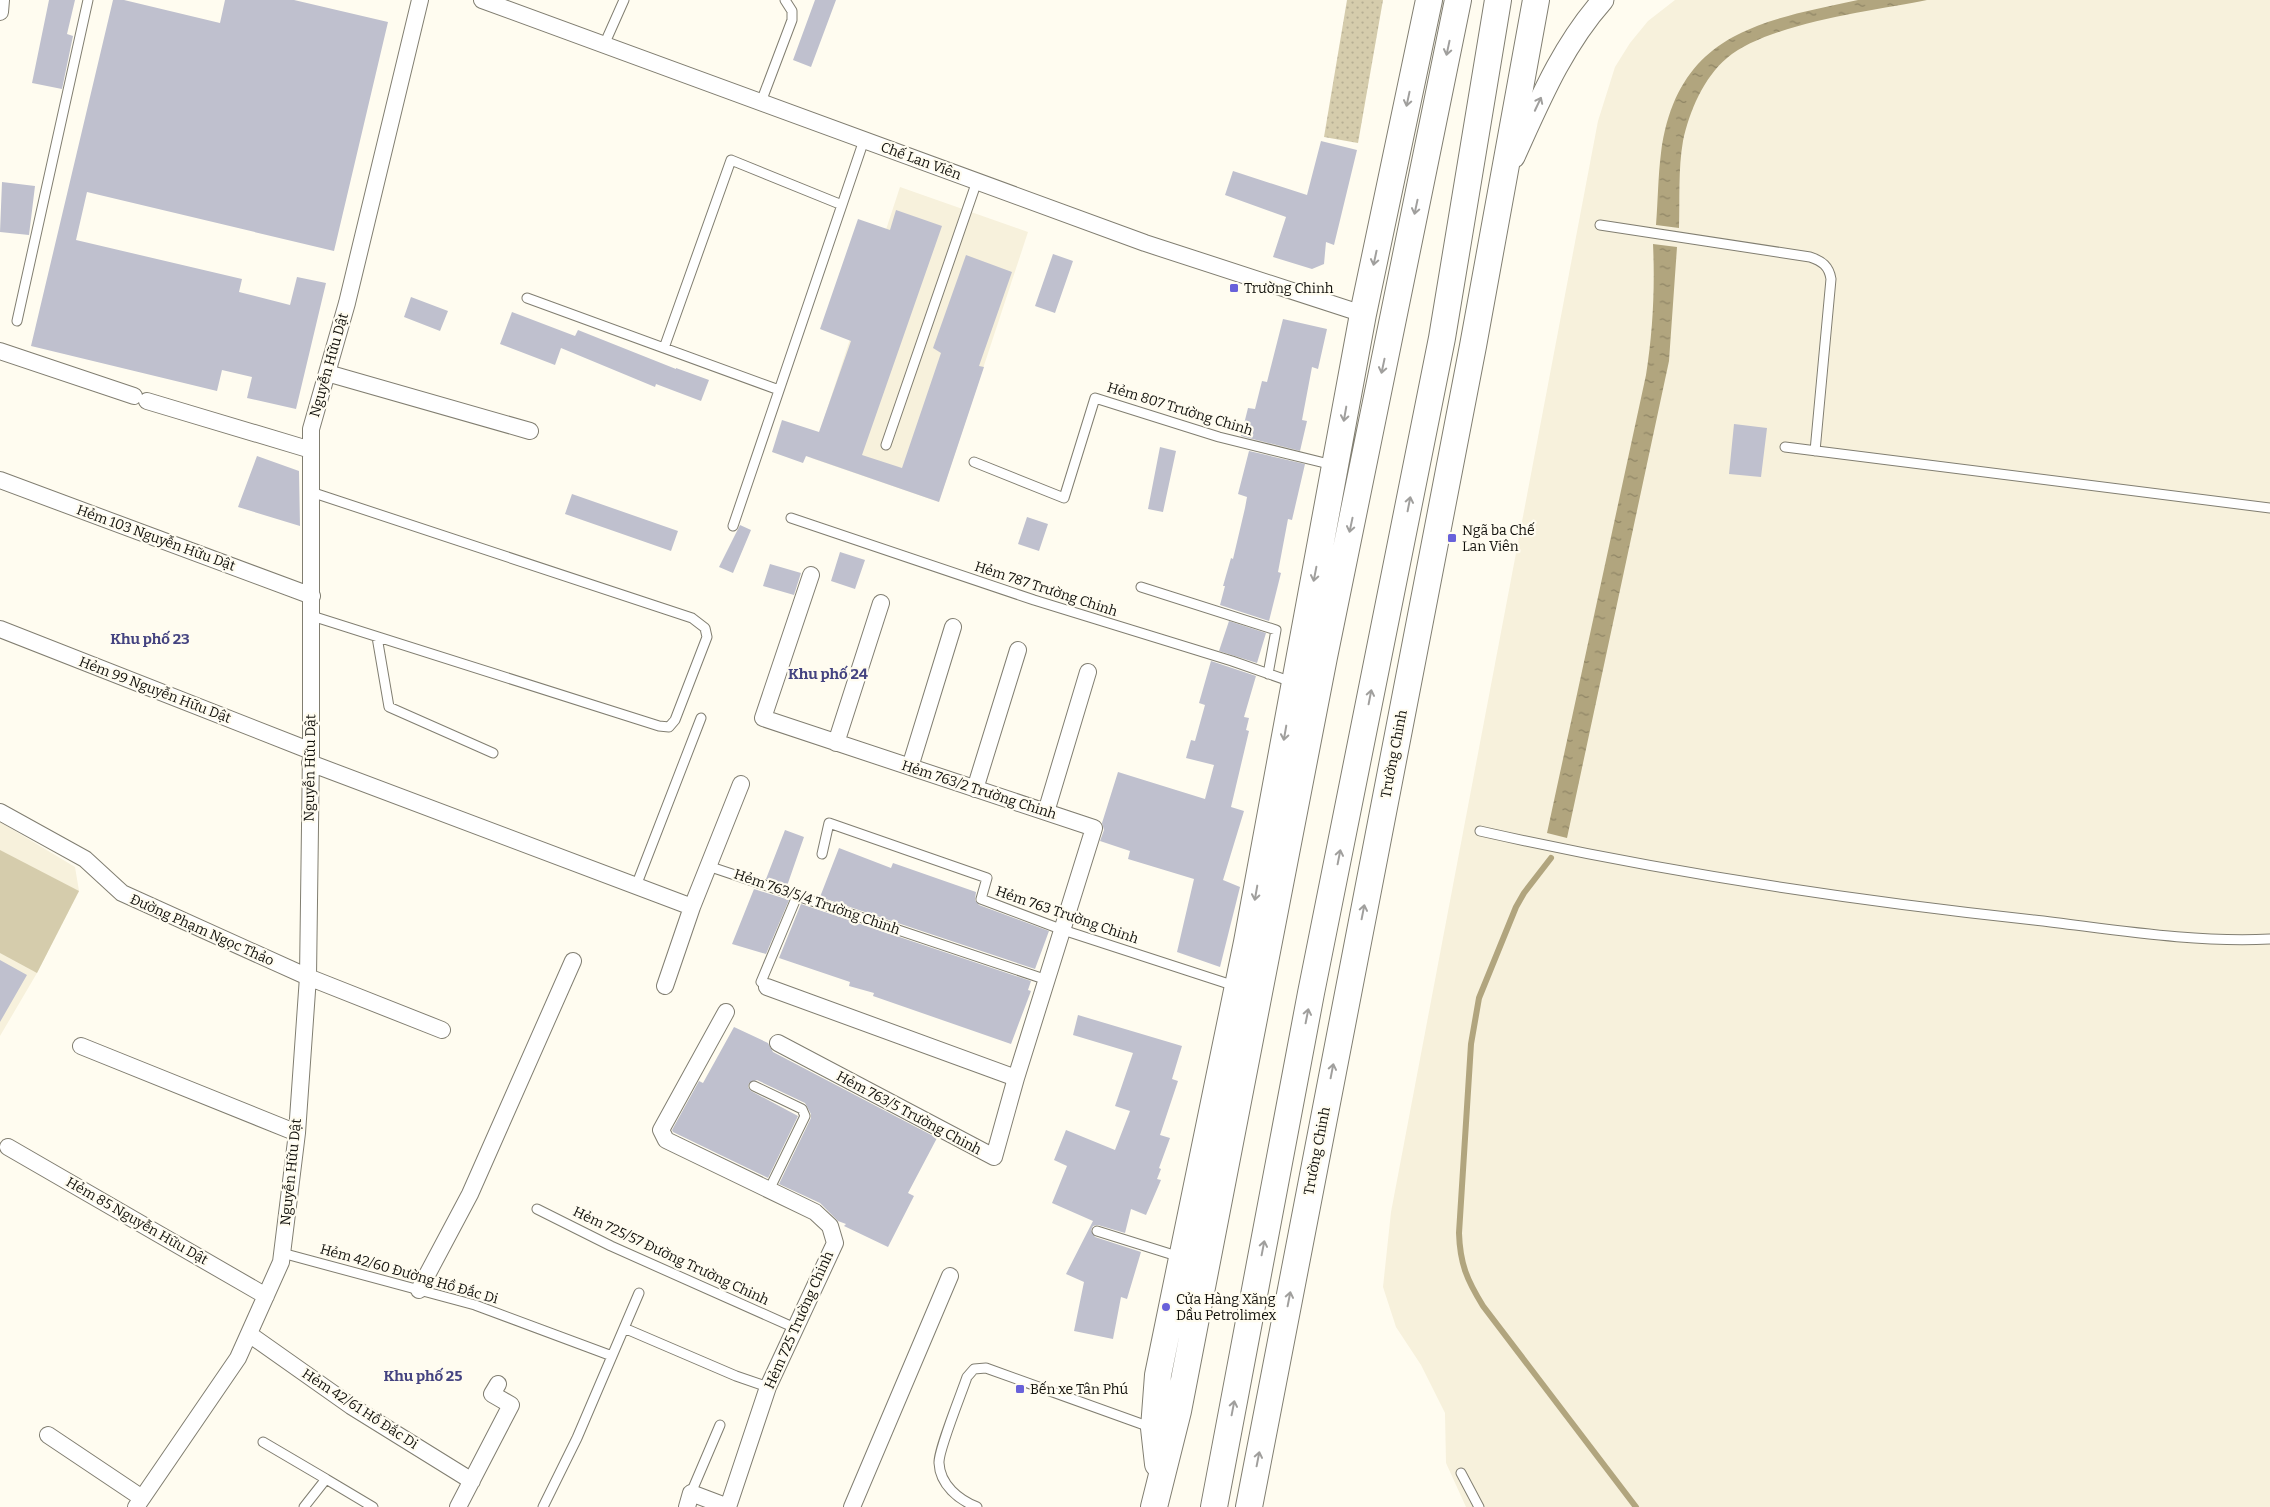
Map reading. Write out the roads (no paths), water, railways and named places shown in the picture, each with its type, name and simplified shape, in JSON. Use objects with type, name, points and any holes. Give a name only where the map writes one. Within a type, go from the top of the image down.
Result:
[{"type":"main road","points":[[1154,1507],[1161,1482],[1163,1431],[1158,1375],[1238,987],[1363,314],[1429,0]]},
{"type":"main road","points":[[1163,1431],[1458,0]]},
{"type":"main road","points":[[1214,1507],[1282,1150],[1442,338],[1498,0]]},
{"type":"main road","name":"Trường Chinh","points":[[1249,1507],[1536,0]]},
{"type":"main road","points":[[1282,1150],[1325,1108]]},
{"type":"street","points":[[0,12],[1,0]]},
{"type":"street","name":"Nguyễn Hữu Dật","points":[[139,1503],[238,1358],[281,1262],[297,1133],[308,977],[312,616],[311,429],[347,303],[420,0]]},
{"type":"street","name":"Chế Lan Viên","points":[[482,0],[1145,243],[1363,314]]},
{"type":"street","points":[[1503,180],[1556,66],[1582,24],[1603,0]]},
{"type":"street","points":[[0,351],[140,398],[311,450]]},
{"type":"street","points":[[327,373],[530,431]]},
{"type":"street","name":"Hẻm 103 Nguyễn Hữu Dật","points":[[0,480],[312,596]]},
{"type":"street","name":"Hẻm 763/2 Trường Chinh","points":[[811,575],[763,718],[1094,828],[1063,930]]},
{"type":"street","points":[[836,743],[881,603]]},
{"type":"street","points":[[910,767],[953,627]]},
{"type":"street","name":"Hẻm 99 Nguyễn Hữu Dật","points":[[0,628],[311,757],[692,907]]},
{"type":"street","points":[[975,789],[1018,650]]},
{"type":"street","points":[[1046,812],[1088,672]]},
{"type":"street","points":[[665,986],[692,907],[741,784]]},
{"type":"street","name":"Đường Phạm Ngọc Thảo","points":[[0,812],[85,860],[122,893],[308,977],[442,1030]]},
{"type":"street","name":"Hẻm 763/5 Trường Chinh","points":[[778,1043],[994,1158],[1016,1078],[1063,930]]},
{"type":"street","points":[[419,1290],[470,1194],[573,961]]},
{"type":"street","points":[[767,988],[1016,1078]]},
{"type":"street","name":"Hẻm 725 Trường Chinh","points":[[689,1500],[728,1507],[768,1387],[835,1243],[830,1226],[815,1212],[666,1140],[661,1130],[726,1012]]},
{"type":"street","points":[[80,1046],[297,1133]]},
{"type":"street","name":"Hẻm 85 Nguyễn Hữu Dật","points":[[8,1147],[266,1296]]},
{"type":"street","points":[[852,1507],[950,1276]]},
{"type":"street","name":"Hẻm 42/61 Hồ Đắc Di","points":[[249,1334],[351,1406],[472,1481]]},
{"type":"street","points":[[458,1507],[511,1405],[492,1394],[498,1384]]},
{"type":"street","points":[[48,1435],[139,1503]]},
{"type":"lane","points":[[17,321],[88,0]]},
{"type":"lane","points":[[604,45],[624,0]]},
{"type":"lane","points":[[761,102],[792,20],[792,11],[785,0]]},
{"type":"lane","points":[[733,526],[864,140]]},
{"type":"lane","points":[[664,348],[731,160],[842,205]]},
{"type":"lane","points":[[886,445],[977,181]]},
{"type":"lane","points":[[1600,225],[1810,257],[1823,263],[1830,273],[1830,279],[1815,451]]},
{"type":"lane","points":[[527,298],[779,390]]},
{"type":"lane","name":"Hẻm 807 Trường Chinh","points":[[974,462],[1064,498],[1095,398],[1219,437],[1335,466]]},
{"type":"lane","points":[[1785,447],[2270,508]]},
{"type":"lane","points":[[311,492],[692,618],[705,628],[707,637],[675,720],[669,727],[659,726],[312,616]]},
{"type":"lane","name":"Hẻm 787 Trường Chinh","points":[[791,518],[1034,600],[1295,683]]},
{"type":"lane","points":[[1141,587],[1276,630],[1268,674]]},
{"type":"lane","points":[[377,637],[389,707],[493,753]]},
{"type":"lane","points":[[636,886],[701,718]]},
{"type":"lane","name":"Hẻm 763 Trường Chinh","points":[[822,854],[829,824],[987,878],[981,899],[1063,930],[1238,987]]},
{"type":"lane","points":[[1480,831],[1541,845],[1803,891],[1924,908],[2199,938],[2270,939]]},
{"type":"lane","name":"Hẻm 763/5/4 Trường Chinh","points":[[708,866],[1047,980]]},
{"type":"lane","points":[[767,988],[761,982],[797,896]]},
{"type":"lane","points":[[754,1086],[802,1109],[805,1116],[769,1190]]},
{"type":"lane","name":"Hẻm 725/57 Đường Trường Chinh","points":[[537,1209],[611,1246],[795,1328]]},
{"type":"lane","points":[[1097,1231],[1182,1258]]},
{"type":"lane","name":"Hẻm 42/60 Đường Hồ Đắc Di","points":[[282,1253],[475,1305],[612,1356]]},
{"type":"lane","points":[[543,1507],[577,1438],[639,1293]]},
{"type":"lane","points":[[624,1328],[736,1376],[768,1387]]},
{"type":"lane","points":[[977,1507],[964,1502],[953,1493],[943,1479],[938,1462],[967,1377],[974,1369],[986,1368],[1163,1431]]},
{"type":"lane","points":[[689,1500],[720,1425]]},
{"type":"lane","points":[[263,1442],[373,1507]]},
{"type":"lane","points":[[1461,1472],[1479,1507]]},
{"type":"lane","points":[[304,1507],[326,1479]]},
{"type":"water","points":[[1858,0],[1927,0],[1794,27],[1745,46],[1727,58],[1711,75],[1689,118],[1680,162],[1679,228],[1656,225],[1661,153],[1670,113],[1685,82],[1704,58],[1728,40],[1756,26],[1788,16]]},
{"type":"water","points":[[1653,244],[1677,247],[1669,361],[1567,838],[1547,833],[1646,375],[1653,310]]},
{"type":"waterway","points":[[1551,858],[1524,893],[1516,907],[1479,998],[1471,1044],[1459,1233],[1461,1254],[1469,1280],[1483,1306],[1636,1507]]},
{"type":"place","name":"Trường Chinh","points":[[1234,288]]},
{"type":"place","name":"Ngã ba Chế Lan Viên","points":[[1452,538]]},
{"type":"place","name":"Cửa Hàng Xăng Dầu Petrolimex","points":[[1166,1307]]},
{"type":"place","name":"Bến xe Tân Phú","points":[[1020,1389]]},
{"type":"district","name":"Khu phố 23","points":[[150,639]]},
{"type":"district","name":"Khu phố 24","points":[[828,674]]},
{"type":"district","name":"Khu phố 25","points":[[423,1376]]}]
